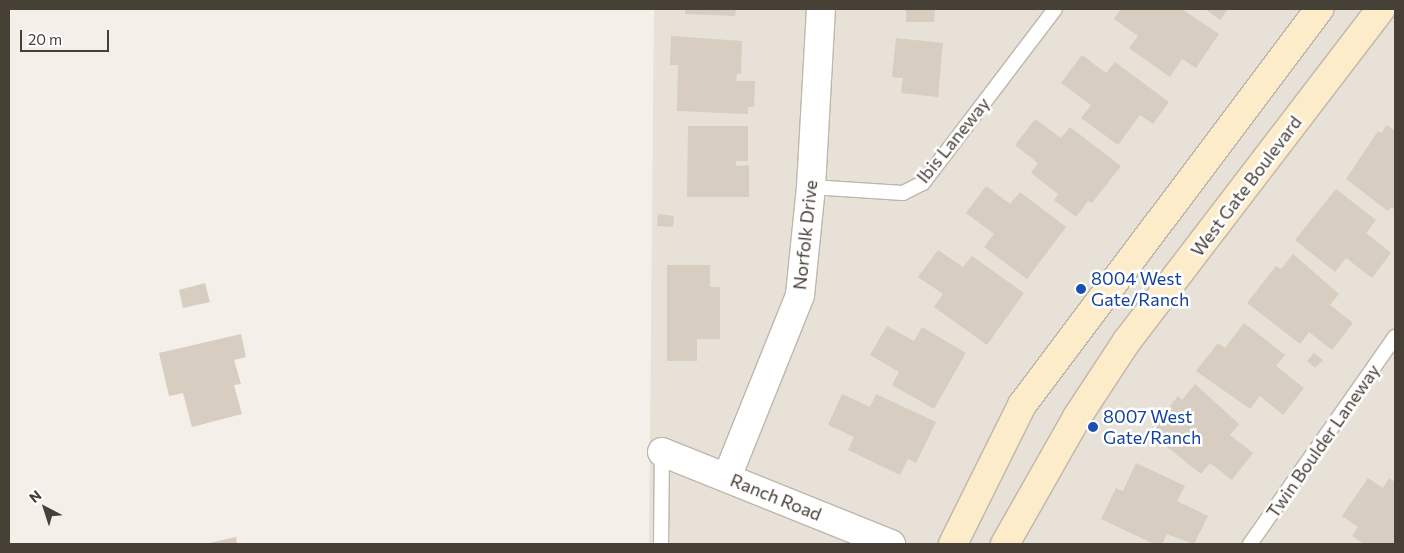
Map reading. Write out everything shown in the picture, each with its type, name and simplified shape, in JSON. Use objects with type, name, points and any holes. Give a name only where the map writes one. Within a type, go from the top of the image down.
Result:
[{"type":"main road","points":[[953,544],[1022,404],[1319,9]]},
{"type":"main road","name":"West Gate Boulevard","points":[[1005,544],[1077,417],[1127,341],[1381,9]]},
{"type":"street","name":"Norfolk Drive","points":[[727,477],[800,295],[811,187],[821,9]]},
{"type":"street","name":"Ranch Road","points":[[662,452],[891,544]]},
{"type":"lane","name":"Ibis Laneway","points":[[811,187],[903,192],[923,183],[1055,9]]},
{"type":"lane","name":"Twin Boulder Laneway","points":[[1250,544],[1395,338]]},
{"type":"lane","points":[[660,544],[662,452]]},
{"type":"shaded area","points":[[654,9],[1395,9],[1395,544],[649,544]]},
{"type":"building","points":[[685,9],[736,9],[735,16],[685,14]]},
{"type":"building","points":[[906,9],[935,9],[934,22],[906,22]]},
{"type":"building","points":[[1121,9],[1182,9],[1219,34],[1196,68],[1182,59],[1170,77],[1129,48],[1138,36],[1114,19]]},
{"type":"building","points":[[1205,9],[1228,9],[1220,20]]},
{"type":"building","points":[[671,36],[742,41],[741,74],[737,73],[736,81],[755,81],[754,107],[748,107],[748,114],[677,111],[678,65],[670,65]]},
{"type":"building","points":[[896,38],[943,43],[938,97],[901,93],[903,78],[892,77]]},
{"type":"building","points":[[1082,55],[1106,73],[1115,62],[1169,102],[1153,124],[1140,115],[1118,145],[1081,118],[1091,105],[1061,83]]},
{"type":"building","points":[[1035,119],[1061,138],[1070,127],[1121,166],[1092,203],[1088,201],[1076,217],[1054,200],[1058,194],[1031,173],[1038,163],[1015,145]]},
{"type":"building","points":[[1387,125],[1395,131],[1395,210],[1391,207],[1388,211],[1346,179],[1378,131],[1381,133]]},
{"type":"building","points":[[688,126],[748,126],[748,161],[736,161],[736,166],[749,165],[749,197],[687,197]]},
{"type":"building","points":[[986,186],[1010,204],[1020,192],[1066,227],[1027,279],[984,247],[994,234],[966,213]]},
{"type":"building","points":[[1336,189],[1376,220],[1366,233],[1391,253],[1372,278],[1346,258],[1335,272],[1295,240]]},
{"type":"building","points":[[658,214],[674,216],[673,227],[657,226]]},
{"type":"building","points":[[938,250],[963,267],[972,256],[1024,293],[987,345],[934,307],[943,294],[918,277]]},
{"type":"building","points":[[1293,254],[1339,294],[1330,305],[1353,323],[1332,350],[1309,332],[1300,344],[1247,303],[1276,266],[1281,269]]},
{"type":"building","points":[[667,265],[710,265],[710,287],[720,287],[720,339],[697,339],[697,361],[667,361]]},
{"type":"building","points":[[205,283],[210,302],[183,308],[179,290]]},
{"type":"building","points":[[1244,323],[1285,355],[1276,366],[1304,388],[1283,415],[1260,396],[1250,409],[1196,371],[1218,343],[1225,348]]},
{"type":"building","points":[[887,326],[914,341],[922,327],[966,353],[934,409],[892,385],[899,372],[870,355]]},
{"type":"building","points":[[241,334],[246,357],[234,360],[241,384],[234,385],[242,414],[192,427],[183,393],[169,396],[159,353]]},
{"type":"building","points":[[1314,353],[1323,360],[1315,368],[1307,361]]},
{"type":"building","points":[[1195,384],[1239,424],[1230,435],[1253,453],[1232,480],[1210,463],[1201,474],[1162,443],[1159,447],[1146,436],[1178,396],[1182,400]]},
{"type":"building","points":[[842,394],[870,407],[876,394],[936,422],[916,463],[908,459],[900,475],[848,450],[854,437],[828,425]]},
{"type":"building","points":[[1136,463],[1185,486],[1177,501],[1208,516],[1194,544],[1167,534],[1162,544],[1154,544],[1101,519],[1116,488],[1123,491]]},
{"type":"building","points":[[1368,478],[1383,488],[1389,478],[1395,482],[1395,544],[1364,544],[1352,536],[1358,527],[1342,516]]},
{"type":"building","points":[[236,537],[237,544],[209,544],[209,543]]},
{"type":"place","name":"8004 West Gate/Ranch","points":[[1081,289]]},
{"type":"place","name":"8007 West Gate/Ranch","points":[[1093,427]]}]
